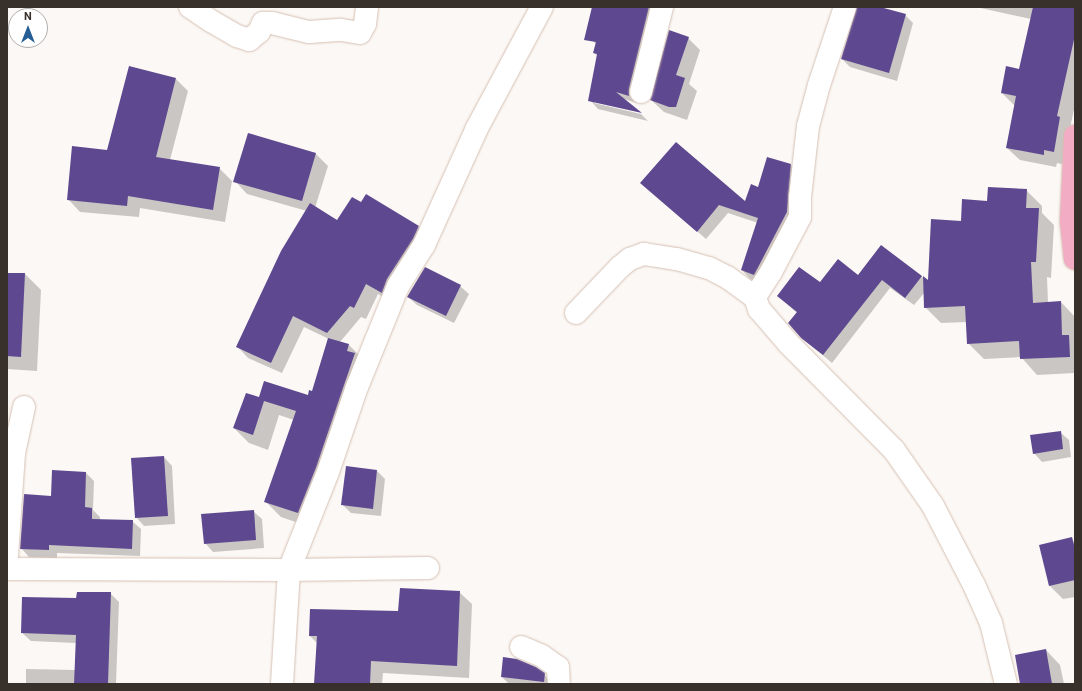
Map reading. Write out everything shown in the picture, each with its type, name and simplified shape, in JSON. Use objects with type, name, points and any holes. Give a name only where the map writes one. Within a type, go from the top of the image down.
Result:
[{"type":"main road","points":[[1075,136],[1071,221],[1075,259]]},
{"type":"street","points":[[190,7],[237,36],[249,40],[259,32],[263,23],[272,23],[309,32],[342,30],[360,33],[365,24],[367,7]]},
{"type":"street","points":[[282,684],[289,570],[328,472],[357,387],[398,286],[424,244],[476,128],[542,7]]},
{"type":"street","points":[[641,92],[662,7]]},
{"type":"street","points":[[754,297],[774,266],[800,217],[800,197],[808,126],[819,86],[845,7]]},
{"type":"street","points":[[576,313],[620,267],[630,259],[644,254],[677,259],[708,268],[727,277],[754,297],[759,309],[788,343],[894,450],[933,506],[974,585],[991,623],[1006,684]]},
{"type":"street","points":[[7,556],[14,453],[24,407]]},
{"type":"street","points":[[7,569],[289,570],[428,568]]},
{"type":"street","points":[[521,647],[542,656],[558,666],[559,684]]},
{"type":"building","points":[[592,7],[649,7],[629,89],[629,96],[616,92],[642,113],[588,101],[597,54],[593,53],[596,42],[584,40]]},
{"type":"building","points":[[857,7],[880,7],[906,14],[889,73],[841,59]]},
{"type":"building","points":[[1033,7],[1075,7],[1075,35],[1057,116],[1060,117],[1054,152],[1044,150],[1044,155],[1006,148],[1016,96],[1001,93],[1006,66],[1019,69]]},
{"type":"building","points":[[669,30],[689,37],[676,75],[685,78],[676,107],[669,107],[650,100]]},
{"type":"building","points":[[129,66],[176,78],[156,157],[220,167],[213,210],[128,196],[127,206],[67,200],[72,146],[107,150]]},
{"type":"building","points":[[248,133],[316,153],[302,201],[233,182]]},
{"type":"building","points":[[676,142],[745,201],[751,184],[758,187],[767,157],[791,164],[787,212],[754,275],[741,270],[758,218],[719,205],[697,232],[640,183]]},
{"type":"building","points":[[988,187],[1027,189],[1026,208],[1039,208],[1036,262],[1031,262],[1033,303],[1061,301],[1062,335],[1069,335],[1070,357],[1020,359],[1019,341],[967,344],[965,306],[924,308],[923,276],[928,280],[931,219],[961,221],[962,199],[987,201]]},
{"type":"building","points":[[366,194],[419,226],[413,239],[387,279],[382,293],[366,284],[354,308],[350,306],[327,333],[293,316],[271,363],[236,347],[281,251],[310,203],[337,220],[352,197],[361,202]]},
{"type":"building","points":[[881,245],[922,276],[905,298],[882,280],[823,355],[801,338],[788,323],[797,312],[777,296],[799,267],[820,282],[838,259],[858,275]]},
{"type":"building","points":[[425,267],[461,285],[446,316],[407,297]]},
{"type":"building","points":[[7,273],[25,273],[21,357],[7,356]]},
{"type":"building","points":[[328,338],[349,344],[347,351],[355,353],[316,468],[298,513],[264,502],[296,411],[264,401],[253,435],[233,428],[246,393],[259,397],[264,381],[308,395],[309,390],[312,391]]},
{"type":"building","points":[[1061,431],[1063,449],[1033,454],[1030,435]]},
{"type":"building","points":[[164,456],[168,516],[135,518],[131,458]]},
{"type":"building","points":[[346,466],[377,470],[373,509],[341,505]]},
{"type":"building","points":[[52,470],[86,472],[85,507],[92,508],[92,519],[133,520],[132,549],[49,545],[49,550],[20,549],[24,494],[51,496]]},
{"type":"building","points":[[254,510],[256,540],[204,544],[201,514]]},
{"type":"building","points":[[1072,537],[1075,549],[1075,580],[1049,586],[1039,545]]},
{"type":"building","points":[[400,588],[460,591],[457,666],[371,661],[370,684],[314,684],[317,636],[309,636],[310,609],[398,611]]},
{"type":"building","points":[[77,592],[111,592],[108,684],[74,684],[76,635],[21,633],[22,597],[76,598]]},
{"type":"building","points":[[1046,649],[1052,684],[1020,684],[1015,655]]},
{"type":"building","points":[[503,657],[517,659],[536,667],[545,673],[544,682],[501,677]]}]
